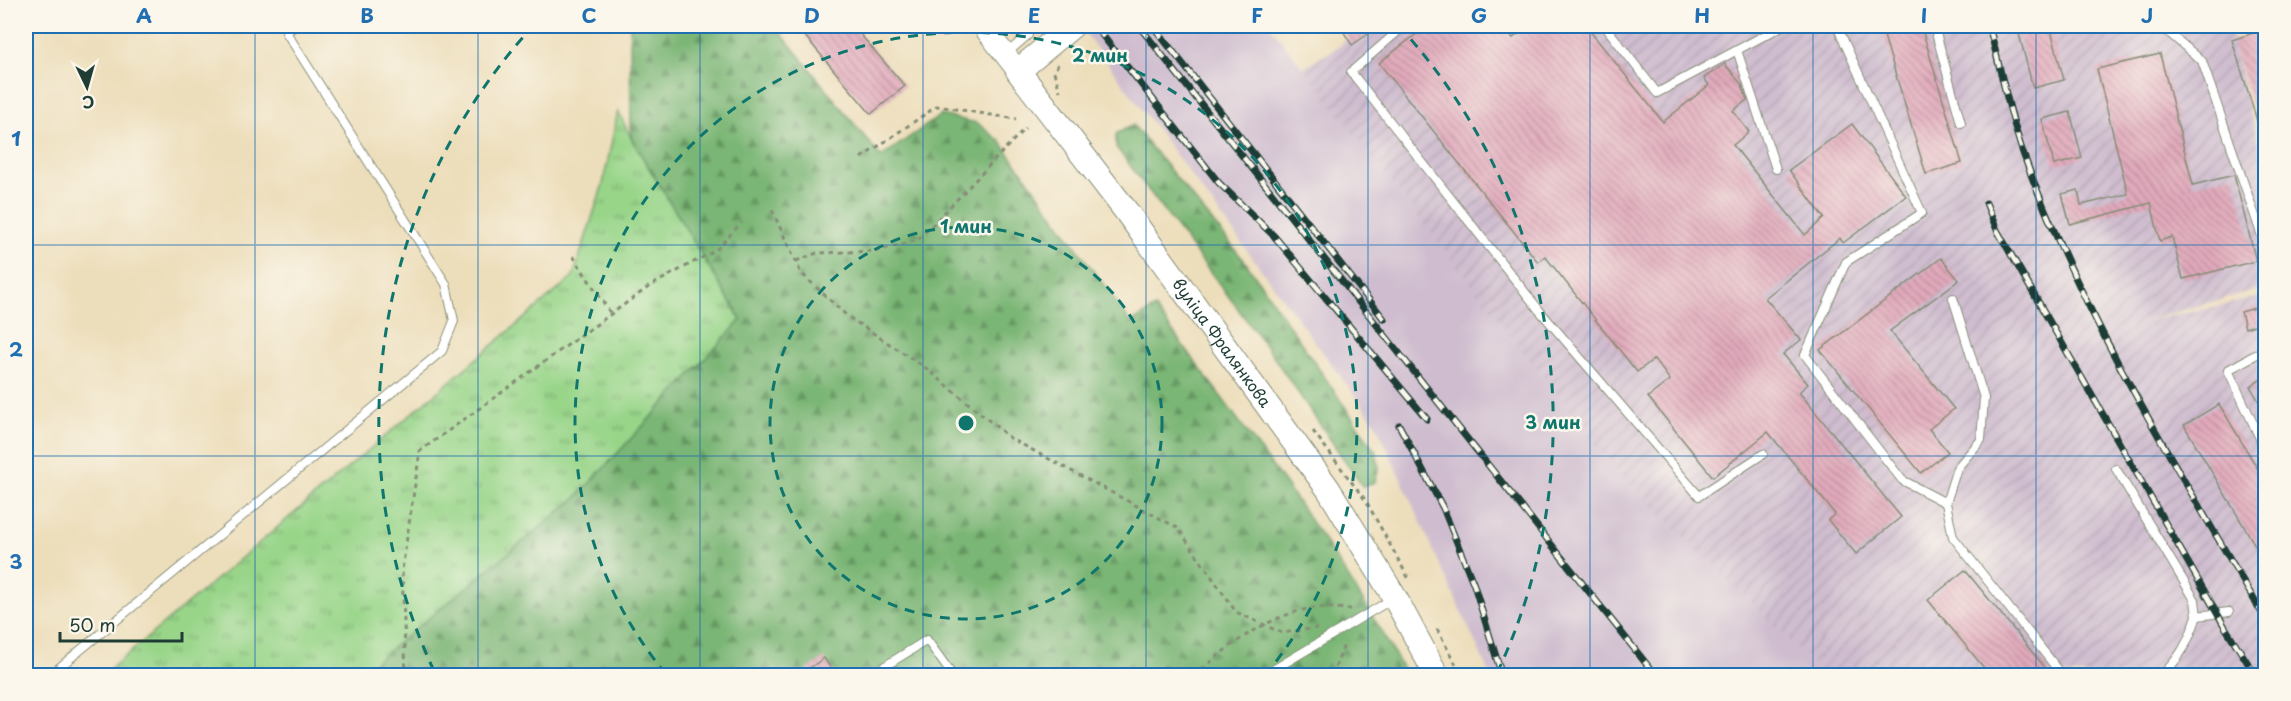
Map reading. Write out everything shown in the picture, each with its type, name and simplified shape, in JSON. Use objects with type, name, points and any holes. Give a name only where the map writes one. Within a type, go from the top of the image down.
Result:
[{"type":"main road","points":[[1012,63],[1072,26]]},
{"type":"main road","name":"вуліца Фралянкова","points":[[1012,63],[1125,211],[1329,490],[1384,604],[1437,675]]},
{"type":"street","name":"вуліца Фралянкова","points":[[983,26],[1012,63]]},
{"type":"lane","points":[[49,675],[442,351],[454,321],[446,284],[283,29],[295,26]]},
{"type":"lane","points":[[1012,63],[1028,35],[1028,26]]},
{"type":"lane","points":[[1404,26],[1351,72],[1539,310],[1699,496],[1763,454]]},
{"type":"lane","points":[[1605,26],[1657,93],[1782,26]]},
{"type":"lane","points":[[1837,26],[1922,213],[1846,262],[1805,355],[1902,480],[1946,503]]},
{"type":"lane","points":[[1934,26],[1961,123]]},
{"type":"lane","points":[[2162,26],[2202,61],[2265,248]]},
{"type":"lane","points":[[1737,50],[1776,169]]},
{"type":"lane","points":[[1953,298],[1984,398],[1981,440],[1957,468],[1946,503],[1953,537],[2063,675]]},
{"type":"lane","points":[[2265,349],[2228,370],[2265,452]]},
{"type":"lane","points":[[2116,469],[2195,600],[2197,616],[2189,641],[2172,666],[2160,675]]},
{"type":"lane","points":[[1263,675],[1384,604]]},
{"type":"lane","points":[[2197,616],[2229,612]]},
{"type":"lane","points":[[879,675],[877,671],[927,640],[953,675]]},
{"type":"path","points":[[861,158],[937,106],[1016,119]]},
{"type":"path","points":[[796,261],[817,253],[876,251],[918,240],[1024,128]]},
{"type":"path","points":[[772,210],[801,273],[846,316],[926,368],[1010,438],[1178,528],[1236,612],[1282,633],[1352,623],[1332,675]]},
{"type":"path","points":[[406,675],[402,570],[420,451],[650,286],[716,250],[742,222]]},
{"type":"path","points":[[573,256],[611,314]]},
{"type":"path","points":[[1196,675],[1212,659],[1263,624],[1313,608],[1384,604]]},
{"type":"shaded area","points":[[1080,26],[1270,26],[1617,471],[1825,675],[1513,676],[1511,672],[1490,675],[1376,424]]},
{"type":"shaded area","points":[[1358,26],[2229,26],[2265,171],[2265,287],[2137,323],[2265,296],[2265,675],[1825,675],[1614,477],[1303,68],[1340,46]]},
{"type":"green space","points":[[630,26],[775,26],[881,157],[941,115],[977,123],[1000,141],[1131,323],[1155,308],[1255,442],[1319,533],[1379,627],[1406,675],[358,676],[576,498],[741,320],[631,138]]},
{"type":"green space","points":[[618,111],[631,138],[742,320],[576,498],[364,675],[102,676],[573,277],[603,184]]},
{"type":"green space","points":[[1133,125],[1247,264],[1376,452],[1379,468],[1375,482],[1363,487],[1266,346],[1116,147],[1116,134]]},
{"type":"building","points":[[817,26],[853,26],[905,86],[871,114],[805,36]]},
{"type":"building","points":[[1351,26],[1380,26],[1352,45],[1343,31]]},
{"type":"building","points":[[1427,26],[1502,26],[1513,38],[1529,26],[1586,26],[1663,122],[1709,85],[1704,78],[1725,64],[1742,85],[1747,100],[1733,111],[1749,132],[1733,145],[1805,235],[1824,218],[1789,170],[1852,124],[1906,196],[1843,243],[1840,238],[1765,298],[1801,340],[1783,354],[1808,384],[1799,392],[1901,517],[1856,554],[1828,520],[1835,514],[1768,432],[1713,477],[1648,397],[1670,380],[1654,359],[1637,372],[1545,256],[1538,262],[1379,63]]},
{"type":"building","points":[[1881,26],[1921,26],[1962,163],[1926,174]]},
{"type":"building","points":[[2017,26],[2050,26],[2064,80],[2033,88]]},
{"type":"building","points":[[2265,29],[2265,137],[2262,137],[2232,40]]},
{"type":"building","points":[[2160,54],[2193,185],[2234,175],[2256,261],[2183,279],[2172,237],[2160,241],[2151,203],[2070,224],[2062,194],[2078,190],[2081,205],[2128,194],[2097,69]]},
{"type":"building","points":[[2070,112],[2082,158],[2054,165],[2042,119]]},
{"type":"building","points":[[1941,258],[1959,280],[1890,331],[1954,409],[1929,429],[1948,452],[1921,473],[1820,350]]},
{"type":"building","points":[[2265,305],[2265,322],[2245,328],[2241,312]]},
{"type":"building","points":[[2265,377],[2265,412],[2250,386]]},
{"type":"building","points":[[2219,404],[2265,481],[2265,562],[2184,425]]},
{"type":"building","points":[[1965,570],[2051,675],[1990,675],[1928,600]]},
{"type":"building","points":[[824,658],[836,675],[800,675]]},
{"type":"railway","points":[[1095,26],[1219,183],[1274,236],[1427,419]]},
{"type":"railway","points":[[1139,26],[1656,676]]},
{"type":"railway","points":[[1153,26],[1384,319]]},
{"type":"railway","points":[[1989,26],[2023,153],[2074,275],[2134,392],[2266,620]]},
{"type":"railway","points":[[1986,203],[1997,230],[2225,627],[2256,676]]},
{"type":"railway","points":[[1399,425],[1443,508],[1474,585],[1502,676]]}]
